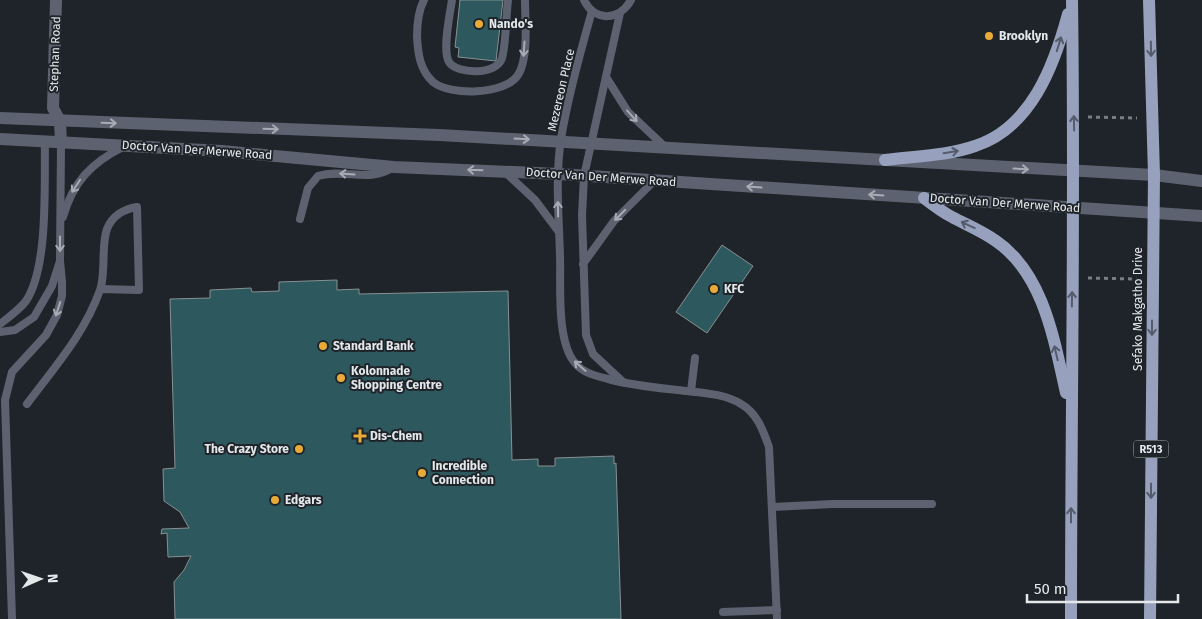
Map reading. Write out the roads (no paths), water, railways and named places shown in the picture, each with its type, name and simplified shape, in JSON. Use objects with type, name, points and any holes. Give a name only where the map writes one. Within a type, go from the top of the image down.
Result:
[{"type":"main road","points":[[1070,619],[1070,417],[1074,208],[1072,0]]},
{"type":"main road","points":[[885,160],[969,148],[991,140],[1005,131],[1029,104],[1050,70],[1072,0]]},
{"type":"main road","name":"Sefako Makgatho Drive","points":[[1149,0],[1154,175],[1150,619]]},
{"type":"main road","points":[[924,198],[940,210],[995,240],[1013,256],[1028,276],[1049,323],[1070,417]]},
{"type":"street","name":"Stephan Road","points":[[56,0],[53,108],[60,121],[61,142]]},
{"type":"street","name":"Stephan Road","points":[[45,120],[53,108]]},
{"type":"street","name":"Doctor Van Der Merwe Road","points":[[0,118],[439,134],[1074,172],[1154,175],[1202,181]]},
{"type":"street","points":[[45,120],[45,141]]},
{"type":"street","name":"Doctor Van Der Merwe Road","points":[[0,139],[222,151],[394,167],[559,174],[1202,216]]},
{"type":"lane","points":[[424,0],[417,27],[418,53],[423,70],[434,83],[447,89],[486,90],[500,88],[509,84],[518,76],[523,65],[525,50],[525,0]]},
{"type":"lane","points":[[452,0],[446,54],[449,63],[456,68],[483,72],[495,69],[502,60],[508,0]]},
{"type":"lane","points":[[584,0],[592,11],[606,16],[620,13],[627,8],[631,0]]},
{"type":"lane","name":"Mezereon Place","points":[[592,11],[570,93],[561,142],[559,174],[560,301],[566,348],[574,363],[585,372],[598,377],[624,384],[713,394],[741,404],[758,420],[769,447],[778,619]]},
{"type":"lane","points":[[620,13],[590,143],[584,176],[582,215],[586,335],[593,354],[624,384]]},
{"type":"lane","points":[[606,76],[628,112],[666,148]]},
{"type":"lane","points":[[0,324],[26,300],[37,270],[42,248],[45,141]]},
{"type":"lane","points":[[12,619],[4,405],[12,372],[46,334],[57,315],[60,305],[62,288],[60,261],[61,142]]},
{"type":"lane","points":[[60,226],[73,188],[82,177],[100,160],[127,145]]},
{"type":"lane","points":[[300,219],[308,188],[318,176],[336,173],[380,175],[394,167]]},
{"type":"lane","points":[[504,171],[535,200],[559,232]]},
{"type":"lane","points":[[583,265],[614,221],[655,180]]},
{"type":"lane","points":[[27,404],[70,347],[101,289],[107,229],[114,218],[122,211],[136,207],[139,290],[101,289]]},
{"type":"lane","points":[[0,332],[15,330],[34,317],[47,298],[60,261]]},
{"type":"lane","points":[[691,391],[695,358]]},
{"type":"lane","points":[[772,507],[843,504],[932,504]]},
{"type":"lane","points":[[723,612],[777,610]]},
{"type":"place","name":"Nando's","points":[[479,24]]},
{"type":"place","name":"Brooklyn","points":[[989,36]]},
{"type":"place","name":"KFC","points":[[714,289]]},
{"type":"place","name":"Standard Bank","points":[[323,346]]},
{"type":"place","name":"Kolonnade Shopping Centre","points":[[341,378]]},
{"type":"place","name":"Dis-Chem","points":[[360,436]]},
{"type":"place","name":"The Crazy Store","points":[[299,449]]},
{"type":"place","name":"Incredible Connection","points":[[422,473]]},
{"type":"place","name":"Edgars","points":[[275,500]]}]
